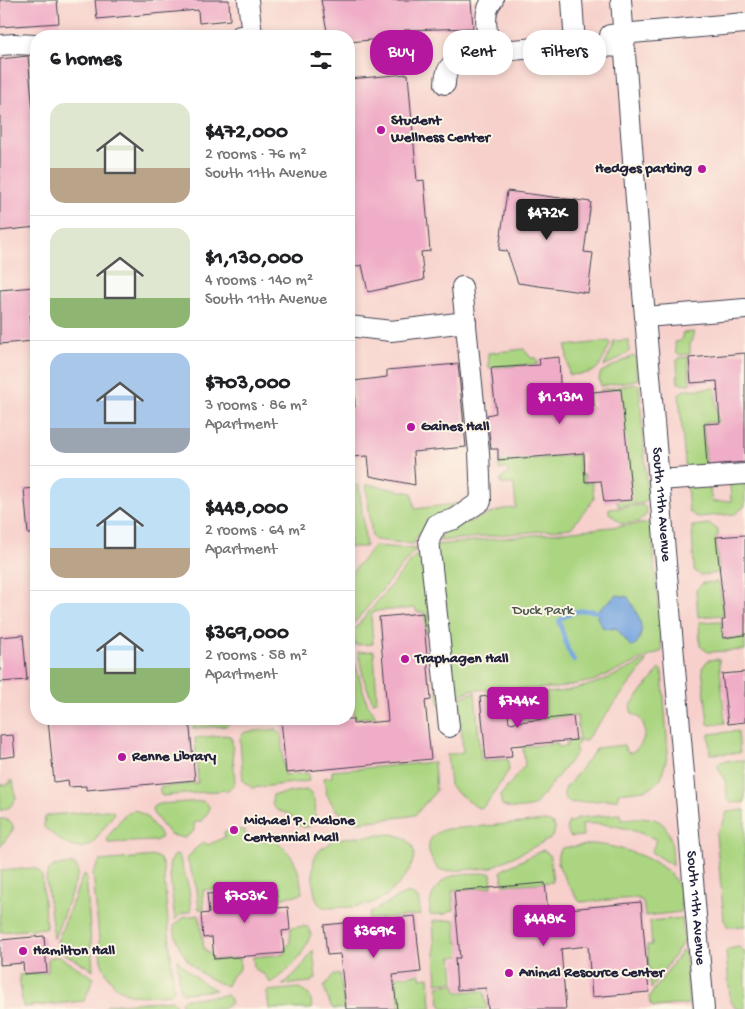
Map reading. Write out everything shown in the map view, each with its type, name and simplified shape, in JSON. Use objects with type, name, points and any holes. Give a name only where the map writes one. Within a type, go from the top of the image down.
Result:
[{"type":"street","points":[[248,0],[251,30]]},
{"type":"street","points":[[487,30],[485,14],[493,0]]},
{"type":"street","points":[[572,0],[574,30]]},
{"type":"street","name":"South 11th Avenue","points":[[621,0],[645,317],[704,1009]]},
{"type":"street","points":[[606,38],[623,41],[745,23]]},
{"type":"street","points":[[0,45],[30,45]]},
{"type":"street","points":[[445,75],[445,84]]},
{"type":"street","points":[[449,727],[429,540],[437,524],[455,518],[481,501],[479,452],[462,287]]},
{"type":"street","points":[[645,317],[745,309]]},
{"type":"street","points":[[355,327],[391,331],[466,322]]},
{"type":"street","points":[[659,480],[745,474]]},
{"type":"shaded area","points":[[0,0],[745,0],[745,1009],[0,1009]]},
{"type":"green space","points":[[694,332],[690,345],[690,354],[679,355],[676,353],[675,342],[683,338],[682,333]]},
{"type":"green space","points":[[629,340],[629,352],[604,366],[613,347],[613,341]]},
{"type":"green space","points":[[609,341],[610,345],[596,369],[592,372],[569,375],[566,346]]},
{"type":"green space","points":[[524,349],[531,358],[537,358],[538,364],[489,368],[488,353]]},
{"type":"green space","points":[[633,356],[636,357],[638,378],[636,380],[601,386],[599,379],[601,372]]},
{"type":"green space","points":[[688,357],[690,384],[678,383],[677,360]]},
{"type":"green space","points":[[639,385],[648,498],[643,503],[618,506],[600,390]]},
{"type":"green space","points":[[715,388],[718,422],[703,423],[707,473],[686,475],[679,394],[684,390]]},
{"type":"green space","points":[[578,455],[580,475],[584,475],[585,483],[592,482],[594,499],[571,528],[439,541],[444,531],[503,509],[516,508],[514,484],[501,484],[501,479],[509,473],[506,468],[499,470],[499,462]]},
{"type":"green space","points":[[745,479],[745,506],[735,514],[697,517],[689,512],[687,483],[709,484],[712,502],[731,501],[730,483]]},
{"type":"green space","points":[[366,484],[412,493],[415,509],[462,503],[418,535],[414,544],[375,540],[372,537]]},
{"type":"green space","points":[[355,485],[359,485],[366,546],[364,547],[355,547]]},
{"type":"green space","points":[[643,505],[646,508],[647,514],[638,522],[622,524],[609,513],[609,509]]},
{"type":"green space","name":"Duck Park","points":[[651,523],[662,651],[593,681],[556,688],[471,690],[439,705],[425,546]]},
{"type":"green space","points":[[710,524],[718,530],[718,536],[716,537],[719,573],[700,575],[694,570],[692,526]]},
{"type":"green space","points":[[373,547],[416,549],[355,622],[355,569]]},
{"type":"green space","points":[[417,554],[422,559],[432,636],[427,636],[424,612],[416,612],[416,608],[376,611],[372,613],[373,644],[355,645],[355,629]]},
{"type":"green space","points":[[719,582],[723,615],[698,617],[696,590],[703,583]]},
{"type":"green space","points":[[721,621],[723,639],[745,637],[745,650],[708,652],[700,646],[699,622]]},
{"type":"green space","points":[[374,651],[377,701],[373,702],[364,680],[358,652]]},
{"type":"green space","points":[[719,659],[725,723],[710,725],[708,724],[702,668],[708,660]]},
{"type":"green space","points":[[645,661],[647,662],[585,741],[580,741],[575,747],[577,752],[535,805],[509,808],[502,805],[500,796],[525,765],[523,747],[557,743],[558,747],[567,746],[567,742],[579,740],[577,716],[522,720],[521,713],[538,693],[581,688]]},
{"type":"green space","points":[[355,663],[367,703],[376,717],[355,718]]},
{"type":"green space","points":[[660,669],[662,671],[668,752],[661,778],[652,787],[644,790],[618,793],[618,799],[570,803],[564,797],[565,789],[597,748],[624,745],[626,751],[630,753],[640,745],[643,739],[644,727],[642,721],[632,714],[630,706]]},
{"type":"green space","points":[[475,692],[481,761],[508,759],[509,770],[487,803],[483,807],[478,808],[450,785],[447,755],[463,752],[459,698]]},
{"type":"green space","points":[[193,725],[227,725],[226,726],[193,728]]},
{"type":"green space","points":[[277,729],[278,733],[281,733],[284,775],[308,773],[309,781],[252,788],[243,781],[240,740],[242,735],[245,732]]},
{"type":"green space","points":[[738,731],[740,753],[710,754],[709,734]]},
{"type":"green space","points":[[230,736],[232,740],[235,783],[228,790],[162,796],[160,787],[198,783],[195,738]]},
{"type":"green space","points":[[745,760],[745,802],[731,803],[727,799],[726,783],[717,765],[723,761]]},
{"type":"green space","points":[[434,762],[436,791],[415,815],[361,822],[352,821],[335,809],[326,793],[324,778],[332,777],[332,771]]},
{"type":"green space","points":[[10,781],[13,781],[16,799],[10,807],[0,811],[0,785],[10,784]]},
{"type":"green space","points":[[306,790],[314,799],[315,814],[311,825],[306,827],[298,825],[289,814],[276,809],[272,804],[272,800],[273,795]]},
{"type":"green space","points":[[203,801],[209,806],[209,811],[201,821],[194,823],[194,831],[185,838],[170,835],[152,809],[159,804]]},
{"type":"green space","points":[[135,810],[146,816],[161,838],[155,841],[108,843],[107,838],[124,815]]},
{"type":"green space","points":[[745,810],[745,926],[728,927],[724,920],[716,834],[727,812]]},
{"type":"green space","points":[[113,811],[114,814],[92,844],[85,847],[79,848],[66,844],[44,827],[45,817],[50,815]]},
{"type":"green space","points":[[620,814],[621,820],[646,817],[663,824],[670,836],[673,866],[651,852],[657,840],[639,833],[611,825],[582,824],[583,836],[571,837],[567,828],[569,822],[575,821],[577,818]]},
{"type":"green space","points":[[0,819],[10,821],[13,824],[13,830],[0,847]]},
{"type":"green space","points":[[546,821],[552,823],[555,828],[554,834],[550,839],[490,868],[439,870],[429,852],[430,840],[439,832],[447,829]]},
{"type":"green space","points":[[245,830],[245,835],[265,841],[268,836],[289,853],[297,866],[302,893],[280,897],[278,884],[203,890],[204,909],[199,909],[197,889],[187,859],[204,842],[208,845],[225,837],[224,832]]},
{"type":"green space","points":[[392,834],[405,839],[412,846],[414,855],[406,876],[388,894],[373,903],[353,907],[326,908],[319,904],[315,894],[313,879],[314,858],[318,852],[333,839]]},
{"type":"green space","points":[[593,844],[628,851],[653,861],[663,868],[678,885],[681,898],[681,912],[645,916],[643,901],[636,898],[581,902],[578,900],[562,874],[558,853],[562,848]]},
{"type":"green space","points":[[543,850],[550,855],[553,882],[504,885],[501,871]]},
{"type":"green space","points":[[175,855],[179,855],[189,889],[191,911],[181,914],[175,920],[169,867]]},
{"type":"green space","points":[[155,856],[160,859],[163,866],[174,990],[170,994],[136,995],[120,989],[113,983],[101,961],[93,873],[100,861]]},
{"type":"green space","points":[[73,864],[77,867],[78,874],[54,939],[46,878],[48,871],[53,866]]},
{"type":"green space","points":[[33,868],[38,870],[42,876],[46,928],[0,932],[0,871]]},
{"type":"green space","points":[[491,873],[492,887],[452,890],[454,910],[446,914],[430,915],[432,896],[441,883],[461,874]]},
{"type":"green space","points":[[83,875],[86,875],[93,970],[60,951],[57,942]]},
{"type":"green space","points":[[410,893],[418,898],[421,915],[368,919],[371,912]]},
{"type":"green space","points":[[199,915],[204,949],[212,956],[213,960],[240,958],[240,969],[231,977],[227,986],[207,977],[191,964],[176,937],[174,926],[184,917]]},
{"type":"green space","points":[[682,918],[684,941],[651,989],[647,945],[652,945],[650,921]]},
{"type":"green space","points":[[455,920],[457,943],[468,942],[469,955],[452,957],[454,982],[437,983],[433,921]]},
{"type":"green space","points":[[308,927],[311,934],[304,949],[290,968],[270,983],[266,976],[254,968],[253,957],[285,954],[285,949],[290,942],[291,928]]},
{"type":"green space","points":[[739,947],[745,952],[745,1009],[737,1009],[731,1002],[730,997],[726,952],[728,949]]},
{"type":"green space","points":[[313,950],[316,978],[311,982],[282,985],[307,960]]},
{"type":"green space","points":[[682,951],[685,951],[689,1004],[654,1007],[650,1004],[649,997]]},
{"type":"green space","points":[[59,956],[94,978],[84,1001],[23,1007],[19,975],[48,972],[48,958]]},
{"type":"green space","points":[[177,959],[195,977],[216,990],[183,993],[180,990]]},
{"type":"green space","points":[[340,974],[344,1009],[333,1009],[324,987],[333,975]]},
{"type":"green space","points":[[420,974],[420,978],[429,977],[431,1007],[433,1009],[399,1009],[396,977]]},
{"type":"green space","points":[[455,984],[457,992],[484,991],[487,1009],[444,1009],[440,1004],[438,986]]},
{"type":"green space","points":[[299,988],[310,996],[311,1009],[269,1009],[267,991]]},
{"type":"green space","points":[[228,995],[231,1003],[223,1009],[182,1009],[181,1002],[184,999]]},
{"type":"green space","points":[[172,1000],[175,1003],[176,1009],[103,1009],[108,1005]]},
{"type":"water","points":[[617,595],[628,597],[640,623],[640,636],[632,648],[616,628],[602,627],[597,617],[599,609]]},
{"type":"building","points":[[0,0],[57,0],[59,23],[0,27]]},
{"type":"building","points":[[95,0],[229,0],[230,20],[199,23],[198,10],[97,19]]},
{"type":"building","points":[[321,0],[471,0],[473,28],[370,30],[370,40],[355,41],[355,30],[327,30]]},
{"type":"building","points":[[28,56],[30,78],[30,228],[0,231],[0,59]]},
{"type":"building","name":"Student Wellness Center","points":[[408,75],[417,181],[424,180],[430,251],[421,252],[424,280],[368,292],[362,265],[355,267],[355,78]]},
{"type":"building","points":[[507,191],[591,202],[584,252],[593,253],[588,293],[518,283],[507,251],[499,250]]},
{"type":"building","points":[[30,287],[30,341],[0,344],[0,290]]},
{"type":"building","points":[[745,353],[745,462],[707,465],[704,424],[720,423],[717,381],[691,383],[689,358]]},
{"type":"building","points":[[559,357],[561,408],[594,406],[593,392],[621,389],[632,500],[604,502],[601,481],[585,482],[584,453],[498,460],[498,449],[491,449],[487,415],[496,413],[491,368],[540,365],[539,359]]},
{"type":"building","name":"Gaines Hall","points":[[458,364],[466,447],[413,452],[415,485],[370,476],[368,456],[355,457],[355,381],[387,377],[387,370]]},
{"type":"building","points":[[30,488],[30,534],[28,534],[24,489]]},
{"type":"building","points":[[745,535],[745,635],[723,638],[722,620],[725,620],[716,537]]},
{"type":"building","points":[[423,613],[431,700],[425,701],[431,759],[286,773],[282,725],[355,725],[388,721],[379,617]]},
{"type":"building","points":[[23,635],[27,680],[0,682],[0,637]]},
{"type":"building","points":[[745,672],[745,722],[728,724],[722,674]]},
{"type":"building","points":[[506,694],[509,723],[573,716],[576,740],[511,746],[512,757],[486,759],[480,697]]},
{"type":"building","name":"Renne Library","points":[[49,725],[190,725],[195,780],[86,790],[86,786],[69,787],[68,780],[54,782]]},
{"type":"building","points":[[13,735],[15,756],[0,758],[0,736]]},
{"type":"building","points":[[545,883],[548,911],[641,902],[649,992],[592,997],[588,946],[561,949],[566,1009],[488,1009],[486,988],[457,990],[455,958],[460,958],[454,891]]},
{"type":"building","points":[[276,888],[278,908],[288,907],[290,930],[282,931],[284,953],[214,959],[212,937],[203,938],[201,914],[209,913],[207,894],[231,892],[231,896],[255,894],[255,890]]},
{"type":"building","points":[[415,916],[421,972],[393,975],[397,1009],[346,1009],[340,954],[327,955],[324,925]]},
{"type":"building","name":"Hamilton Hall","points":[[44,936],[47,972],[24,974],[23,963],[0,965],[0,940]]},
{"type":"waterway","points":[[574,661],[568,650],[559,621],[577,611],[588,610],[598,612]]},
{"type":"place","name":"Student Wellness Center","points":[[381,130]]},
{"type":"place","name":"Hedges parking","points":[[702,169]]},
{"type":"place","name":"Gaines Hall","points":[[411,427]]},
{"type":"place","name":"Traphagen Hall","points":[[405,659]]},
{"type":"place","name":"Renne Library","points":[[122,757]]},
{"type":"place","name":"Michael P. Malone Centennial Mall","points":[[234,830]]},
{"type":"place","name":"Hamilton Hall","points":[[23,951]]},
{"type":"place","name":"Animal Resource Center","points":[[509,973]]}]
